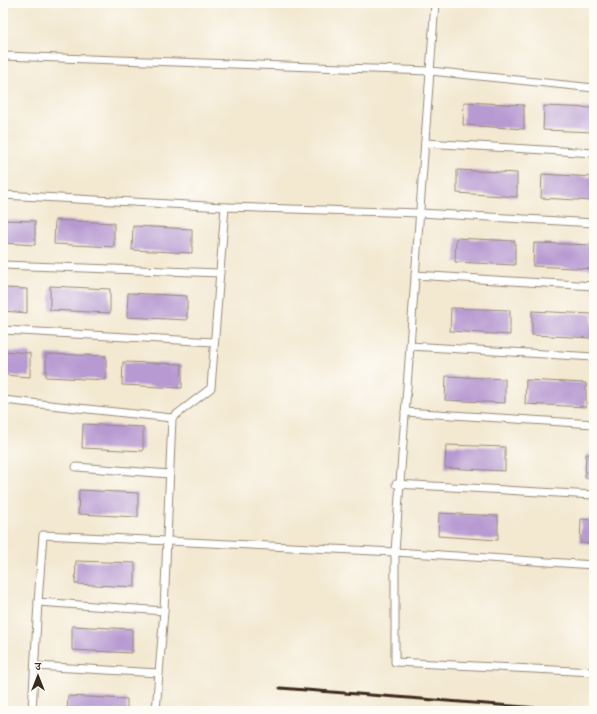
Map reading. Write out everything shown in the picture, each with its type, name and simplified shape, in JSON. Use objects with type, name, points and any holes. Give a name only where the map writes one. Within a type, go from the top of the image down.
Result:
[{"type":"lane","points":[[436,3],[405,412],[398,484],[394,552],[395,662],[594,672]]},
{"type":"lane","points":[[3,56],[430,71],[594,88]]},
{"type":"lane","points":[[425,143],[594,153]]},
{"type":"lane","points":[[3,195],[225,207],[420,213],[594,223]]},
{"type":"lane","points":[[3,400],[172,418],[211,388],[225,207]]},
{"type":"lane","points":[[3,264],[220,273]]},
{"type":"lane","points":[[415,276],[594,286]]},
{"type":"lane","points":[[3,330],[214,342]]},
{"type":"lane","points":[[410,346],[594,357]]},
{"type":"lane","points":[[405,412],[594,424]]},
{"type":"lane","points":[[156,711],[164,611],[172,418]]},
{"type":"lane","points":[[76,467],[170,474]]},
{"type":"lane","points":[[398,484],[594,496]]},
{"type":"lane","points":[[32,711],[43,535],[394,552],[594,565]]},
{"type":"lane","points":[[38,602],[164,611]]},
{"type":"lane","points":[[35,666],[159,673]]},
{"type":"building","points":[[464,102],[524,105],[524,129],[463,125]]},
{"type":"building","points":[[544,106],[594,108],[594,132],[543,130]]},
{"type":"building","points":[[457,170],[517,173],[517,197],[457,193]]},
{"type":"building","points":[[542,174],[594,177],[594,201],[541,198]]},
{"type":"building","points":[[3,220],[35,221],[35,245],[3,243]]},
{"type":"building","points":[[55,220],[114,223],[114,247],[54,244]]},
{"type":"building","points":[[133,226],[192,229],[192,253],[132,250]]},
{"type":"building","points":[[456,238],[515,241],[515,265],[455,262]]},
{"type":"building","points":[[534,243],[594,245],[594,269],[533,266]]},
{"type":"building","points":[[50,286],[110,289],[110,313],[50,310]]},
{"type":"building","points":[[3,288],[27,289],[27,313],[3,311]]},
{"type":"building","points":[[128,293],[187,296],[187,320],[127,317]]},
{"type":"building","points":[[451,308],[510,310],[510,335],[450,331]]},
{"type":"building","points":[[532,311],[592,314],[592,338],[532,335]]},
{"type":"building","points":[[3,351],[30,353],[30,377],[3,375]]},
{"type":"building","points":[[46,354],[106,356],[106,380],[46,377]]},
{"type":"building","points":[[123,362],[182,364],[182,388],[122,385]]},
{"type":"building","points":[[446,376],[505,379],[505,403],[445,400]]},
{"type":"building","points":[[526,380],[586,383],[586,407],[525,404]]},
{"type":"building","points":[[83,424],[143,427],[143,451],[82,448]]},
{"type":"building","points":[[446,445],[505,447],[505,471],[445,468]]},
{"type":"building","points":[[586,454],[594,455],[594,478],[585,478]]},
{"type":"building","points":[[79,490],[138,493],[138,517],[78,514]]},
{"type":"building","points":[[439,513],[498,516],[498,540],[438,536]]},
{"type":"building","points":[[581,519],[594,520],[594,544],[580,543]]},
{"type":"building","points":[[76,561],[135,563],[135,587],[75,584]]},
{"type":"building","points":[[72,626],[132,629],[132,653],[72,650]]},
{"type":"building","points":[[68,696],[127,699],[127,711],[67,711]]},
{"type":"railway","points":[[280,688],[576,711]]}]
